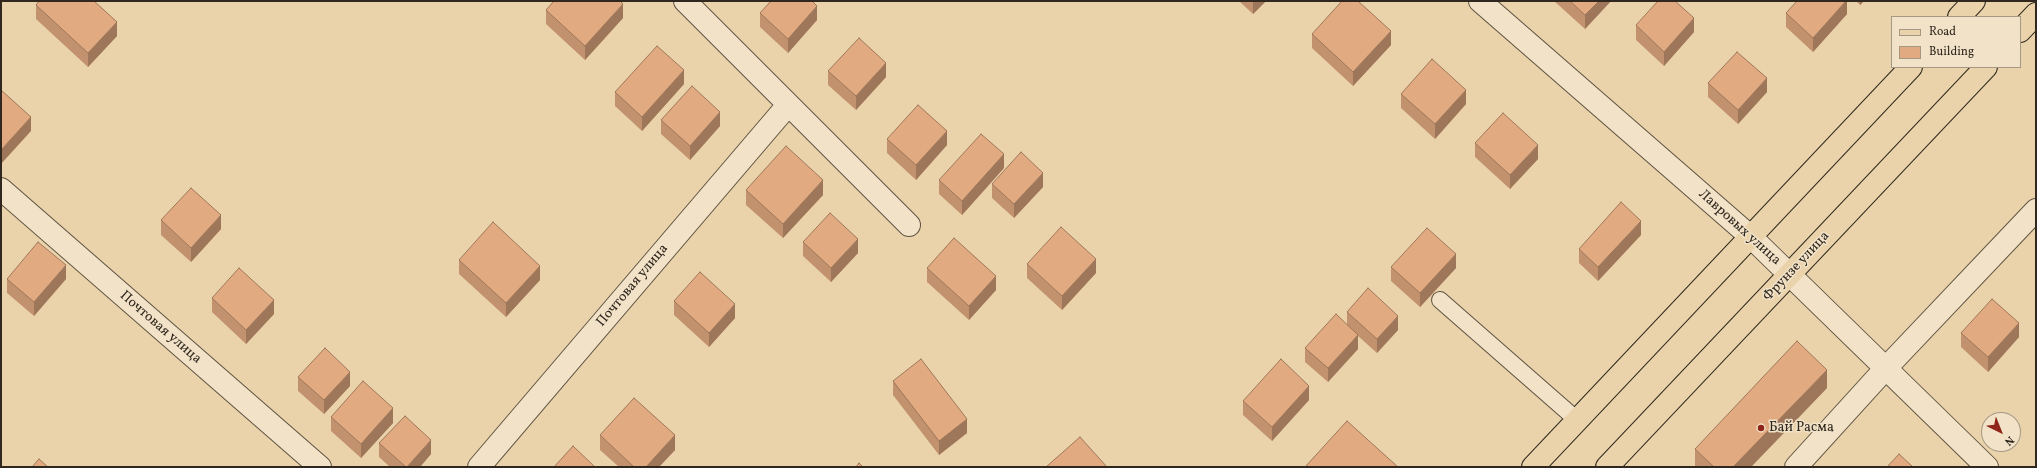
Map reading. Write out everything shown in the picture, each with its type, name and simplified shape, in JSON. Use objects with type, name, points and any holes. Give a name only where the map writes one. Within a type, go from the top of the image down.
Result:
[{"type":"main road","points":[[1960,16],[1974,1]]},
{"type":"main road","points":[[2021,30],[2036,14]]},
{"type":"main road","points":[[1533,467],[1911,68]]},
{"type":"main road","name":"Фрунзе улица","points":[[1607,467],[1985,68]]},
{"type":"street","points":[[685,1],[909,225]]},
{"type":"street","name":"Лавровых улица","points":[[1480,1],[1751,237],[1987,467]]},
{"type":"street","name":"Почтовая улица","points":[[479,467],[788,105]]},
{"type":"street","name":"Почтовая улица","points":[[1,189],[320,467]]},
{"type":"street","points":[[1796,467],[1886,368],[2036,210]]},
{"type":"lane","points":[[1440,300],[1577,420]]},
{"type":"building","points":[[39,1],[94,1],[117,22],[88,53],[36,5]]},
{"type":"building","points":[[554,1],[620,1],[623,4],[585,46],[546,10]]},
{"type":"building","points":[[771,1],[812,1],[817,6],[788,39],[760,13]]},
{"type":"building","points":[[1342,1],[1358,1],[1391,31],[1353,72],[1312,34]]},
{"type":"building","points":[[1570,1],[1599,1],[1585,15]]},
{"type":"building","points":[[1658,1],[1675,1],[1694,18],[1664,52],[1636,25]]},
{"type":"building","points":[[1797,1],[1846,1],[1813,38],[1786,13]]},
{"type":"building","points":[[859,38],[886,63],[856,96],[828,71]]},
{"type":"building","points":[[657,46],[684,70],[642,117],[615,92]]},
{"type":"building","points":[[1737,52],[1767,78],[1738,110],[1708,83]]},
{"type":"building","points":[[1432,59],[1466,90],[1435,124],[1401,94]]},
{"type":"building","points":[[692,86],[720,112],[690,146],[661,120]]},
{"type":"building","points":[[1,90],[31,117],[1,150]]},
{"type":"building","points":[[918,105],[947,131],[916,165],[887,139]]},
{"type":"building","points":[[1503,113],[1538,145],[1510,175],[1475,143]]},
{"type":"building","points":[[981,134],[1004,154],[962,201],[939,180]]},
{"type":"building","points":[[786,146],[823,180],[783,224],[746,190]]},
{"type":"building","points":[[1021,152],[1043,173],[1014,204],[992,184]]},
{"type":"building","points":[[191,188],[221,215],[191,248],[161,220]]},
{"type":"building","points":[[1621,202],[1641,221],[1598,267],[1579,249]]},
{"type":"building","points":[[830,213],[858,239],[831,268],[803,242]]},
{"type":"building","points":[[493,222],[540,266],[506,303],[459,260]]},
{"type":"building","points":[[1061,227],[1096,259],[1062,296],[1027,264]]},
{"type":"building","points":[[1427,228],[1456,254],[1420,293],[1391,267]]},
{"type":"building","points":[[954,238],[996,276],[969,306],[927,268]]},
{"type":"building","points":[[38,242],[66,265],[34,302],[7,279]]},
{"type":"building","points":[[239,268],[274,300],[246,330],[212,298]]},
{"type":"building","points":[[700,272],[735,304],[709,333],[674,301]]},
{"type":"building","points":[[1368,288],[1398,316],[1377,339],[1347,312]]},
{"type":"building","points":[[1992,299],[2019,323],[1988,357],[1961,333]]},
{"type":"building","points":[[1336,314],[1358,335],[1328,368],[1305,348]]},
{"type":"building","name":"Бай Расма","points":[[1797,341],[1827,370],[1733,467],[1714,467],[1695,449]]},
{"type":"building","points":[[325,348],[350,372],[324,400],[298,377]]},
{"type":"building","points":[[921,359],[967,419],[939,441],[893,381]]},
{"type":"building","points":[[1281,359],[1309,386],[1272,427],[1243,401]]},
{"type":"building","points":[[363,381],[393,408],[361,444],[331,417]]},
{"type":"building","points":[[634,398],[675,435],[646,467],[634,467],[600,435]]},
{"type":"building","points":[[405,416],[431,440],[407,467],[379,443]]},
{"type":"building","points":[[1347,421],[1398,467],[1305,467]]},
{"type":"building","points":[[1080,437],[1107,467],[1046,467]]},
{"type":"building","points":[[573,446],[595,467],[554,467]]},
{"type":"building","points":[[1899,454],[1913,467],[1887,467]]},
{"type":"building","points":[[39,459],[48,467],[32,467]]},
{"type":"building","points":[[859,463],[863,467],[856,467]]},
{"type":"place","name":"Бай Расма","points":[[1761,428]]}]
